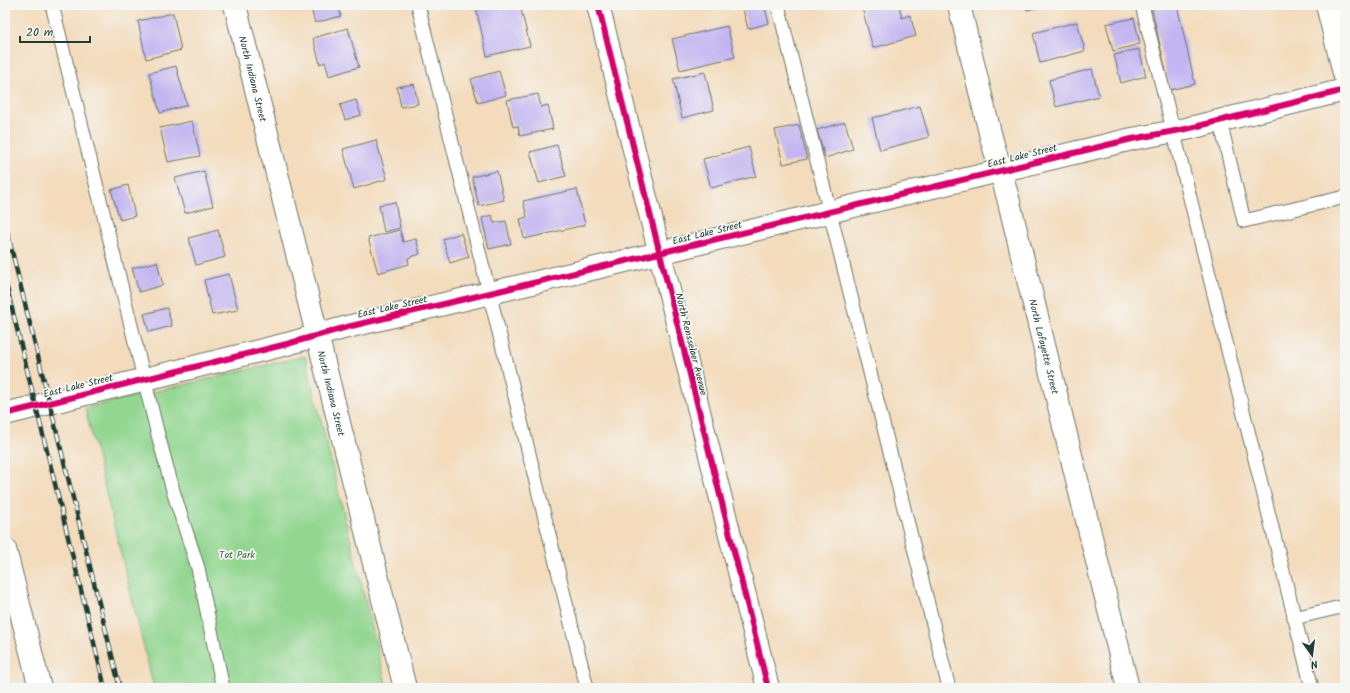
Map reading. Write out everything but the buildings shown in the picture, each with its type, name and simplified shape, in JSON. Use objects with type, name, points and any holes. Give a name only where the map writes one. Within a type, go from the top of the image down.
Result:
[{"type":"street","name":"North Indiana Street","points":[[235,5],[404,688]]},
{"type":"street","name":"North Rensselaer Avenue","points":[[598,5],[768,688]]},
{"type":"street","name":"North Lafayette Street","points":[[959,5],[1128,688]]},
{"type":"street","points":[[1327,5],[1345,77]]},
{"type":"street","name":"East Lake Street","points":[[5,414],[317,336],[1132,138],[1220,121],[1345,90]]},
{"type":"street","points":[[5,549],[40,688]]},
{"type":"lane","points":[[52,5],[144,379],[174,494],[198,568],[223,688]]},
{"type":"lane","points":[[418,5],[587,688]]},
{"type":"lane","points":[[778,5],[949,688]]},
{"type":"lane","points":[[1142,5],[1312,688]]},
{"type":"lane","points":[[1220,121],[1244,221],[1345,197]]},
{"type":"lane","points":[[1294,618],[1345,606]]},
{"type":"green space","name":"Tot Park","points":[[305,356],[387,688],[154,688],[85,408]]},
{"type":"railway","points":[[5,223],[120,688]]},
{"type":"railway","points":[[5,280],[105,688]]},
{"type":"cycle path","points":[[598,5],[768,688]]},
{"type":"cycle path","points":[[5,414],[287,344],[347,327],[1132,139],[1186,129],[1345,90]]}]
